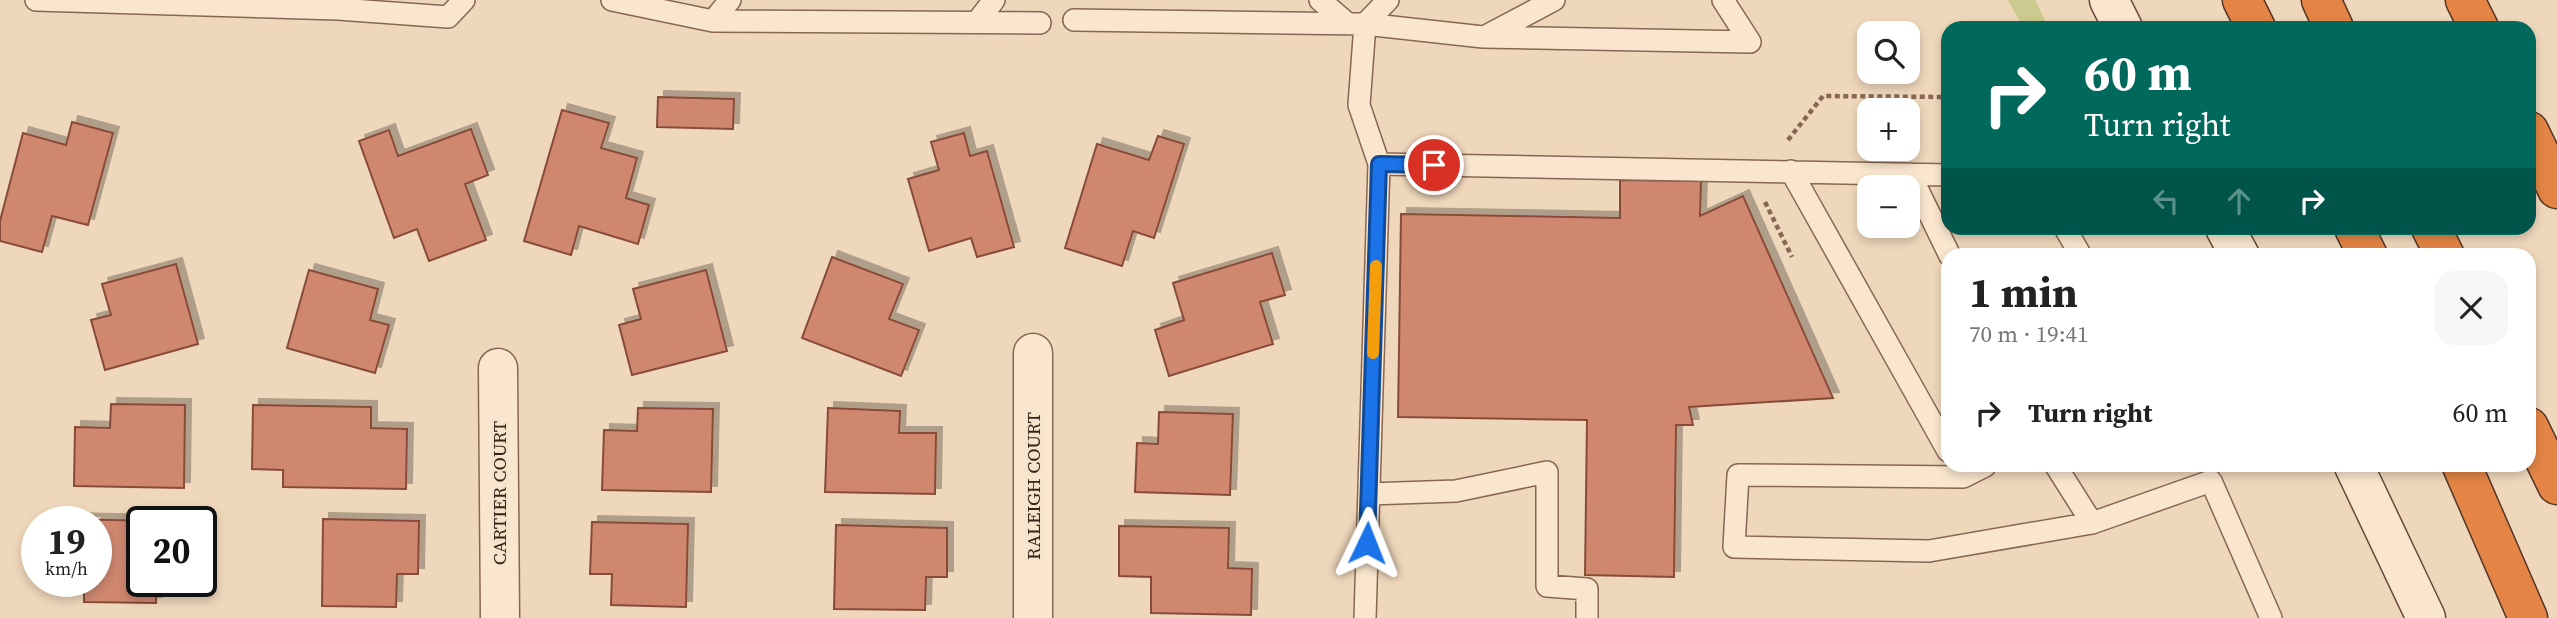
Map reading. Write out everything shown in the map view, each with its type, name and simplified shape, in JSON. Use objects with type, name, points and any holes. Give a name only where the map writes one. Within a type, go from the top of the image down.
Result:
[{"type":"highway","points":[[2242,0],[2252,21]]},
{"type":"highway","points":[[2321,0],[2331,21]]},
{"type":"highway","points":[[2465,0],[2476,21]]},
{"type":"highway","points":[[2536,145],[2557,188]]},
{"type":"highway","points":[[2536,442],[2557,485]]},
{"type":"highway","points":[[2465,472],[2528,618]]},
{"type":"street","points":[[2109,0],[2120,21]]},
{"type":"street","name":"RALEIGH COURT","points":[[1032,353],[1033,618]]},
{"type":"street","name":"CARTIER COURT","points":[[498,368],[500,618]]},
{"type":"street","points":[[2357,472],[2426,618]]},
{"type":"lane","points":[[36,0],[338,9],[448,17],[464,0]]},
{"type":"lane","points":[[612,0],[713,21],[1040,23]]},
{"type":"lane","points":[[713,21],[730,0]]},
{"type":"lane","points":[[977,22],[994,0]]},
{"type":"lane","points":[[1320,0],[1356,24]]},
{"type":"lane","points":[[1356,24],[1388,0]]},
{"type":"lane","points":[[1483,37],[1554,0]]},
{"type":"lane","points":[[1074,20],[1356,24],[1483,37],[1750,42],[1723,0]]},
{"type":"lane","points":[[1356,24],[1359,105],[1379,164],[1365,618]]},
{"type":"lane","points":[[1379,164],[1941,175]]},
{"type":"lane","points":[[1791,171],[1941,439]]},
{"type":"lane","points":[[1910,174],[1946,248]]},
{"type":"lane","points":[[1941,471],[1738,475],[1734,547],[1929,551],[2092,523],[2211,481],[2271,618]]},
{"type":"lane","points":[[1369,494],[1457,491],[1547,472],[1547,586],[1587,589],[1587,618]]},
{"type":"lane","points":[[2060,472],[2092,523]]},
{"type":"shaded area","points":[[2008,0],[2035,0],[2046,21],[2019,21]]},
{"type":"building","points":[[658,97],[734,99],[733,129],[657,127]]},
{"type":"building","points":[[562,110],[609,123],[601,148],[637,158],[626,198],[649,205],[638,244],[579,226],[571,255],[524,241]]},
{"type":"building","points":[[72,122],[113,133],[88,225],[52,216],[42,252],[0,241],[0,221],[23,133],[66,145]]},
{"type":"building","points":[[471,129],[488,175],[465,184],[486,240],[429,261],[417,229],[394,238],[359,141],[389,130],[398,156]]},
{"type":"building","points":[[964,133],[970,156],[987,151],[1014,247],[977,257],[971,238],[929,251],[908,179],[939,170],[931,142]]},
{"type":"building","points":[[1158,136],[1184,144],[1154,238],[1133,231],[1122,266],[1065,248],[1097,144],[1149,160]]},
{"type":"building","points":[[1620,180],[1701,181],[1700,216],[1743,196],[1833,398],[1689,407],[1693,425],[1676,425],[1674,577],[1585,575],[1587,420],[1398,417],[1401,214],[1620,218]]},
{"type":"building","points":[[1272,253],[1285,295],[1260,302],[1273,344],[1169,376],[1155,330],[1184,320],[1173,283]]},
{"type":"building","points":[[832,257],[903,284],[889,319],[919,330],[901,376],[802,338]]},
{"type":"building","points":[[176,264],[198,344],[105,370],[91,320],[111,315],[102,284]]},
{"type":"building","points":[[309,270],[378,289],[370,320],[389,325],[375,373],[287,348]]},
{"type":"building","points":[[706,270],[727,351],[632,375],[619,325],[641,319],[633,289]]},
{"type":"building","points":[[111,404],[185,405],[184,488],[74,486],[75,427],[110,428]]},
{"type":"building","points":[[253,405],[371,407],[371,428],[407,429],[406,489],[283,487],[283,470],[252,469]]},
{"type":"building","points":[[638,408],[713,409],[711,492],[602,490],[604,430],[637,431]]},
{"type":"building","points":[[828,408],[900,411],[899,433],[936,433],[935,494],[825,492]]},
{"type":"building","points":[[1159,412],[1233,414],[1230,495],[1135,492],[1137,443],[1158,444]]},
{"type":"building","points":[[323,519],[419,521],[418,574],[397,574],[396,607],[322,606]]},
{"type":"building","points":[[112,520],[126,520],[126,597],[156,597],[156,603],[84,602],[84,597],[112,597]]},
{"type":"building","points":[[592,522],[688,524],[686,607],[611,605],[612,574],[590,574]]},
{"type":"building","points":[[836,525],[947,528],[947,577],[926,577],[925,610],[834,609]]},
{"type":"building","points":[[1119,526],[1229,528],[1228,568],[1252,569],[1251,615],[1151,613],[1151,577],[1119,576]]},
{"type":"slow traffic","points":[[1373,353],[1376,266]]},
{"type":"route","points":[[1367,543],[1379,164],[1434,165]]}]
